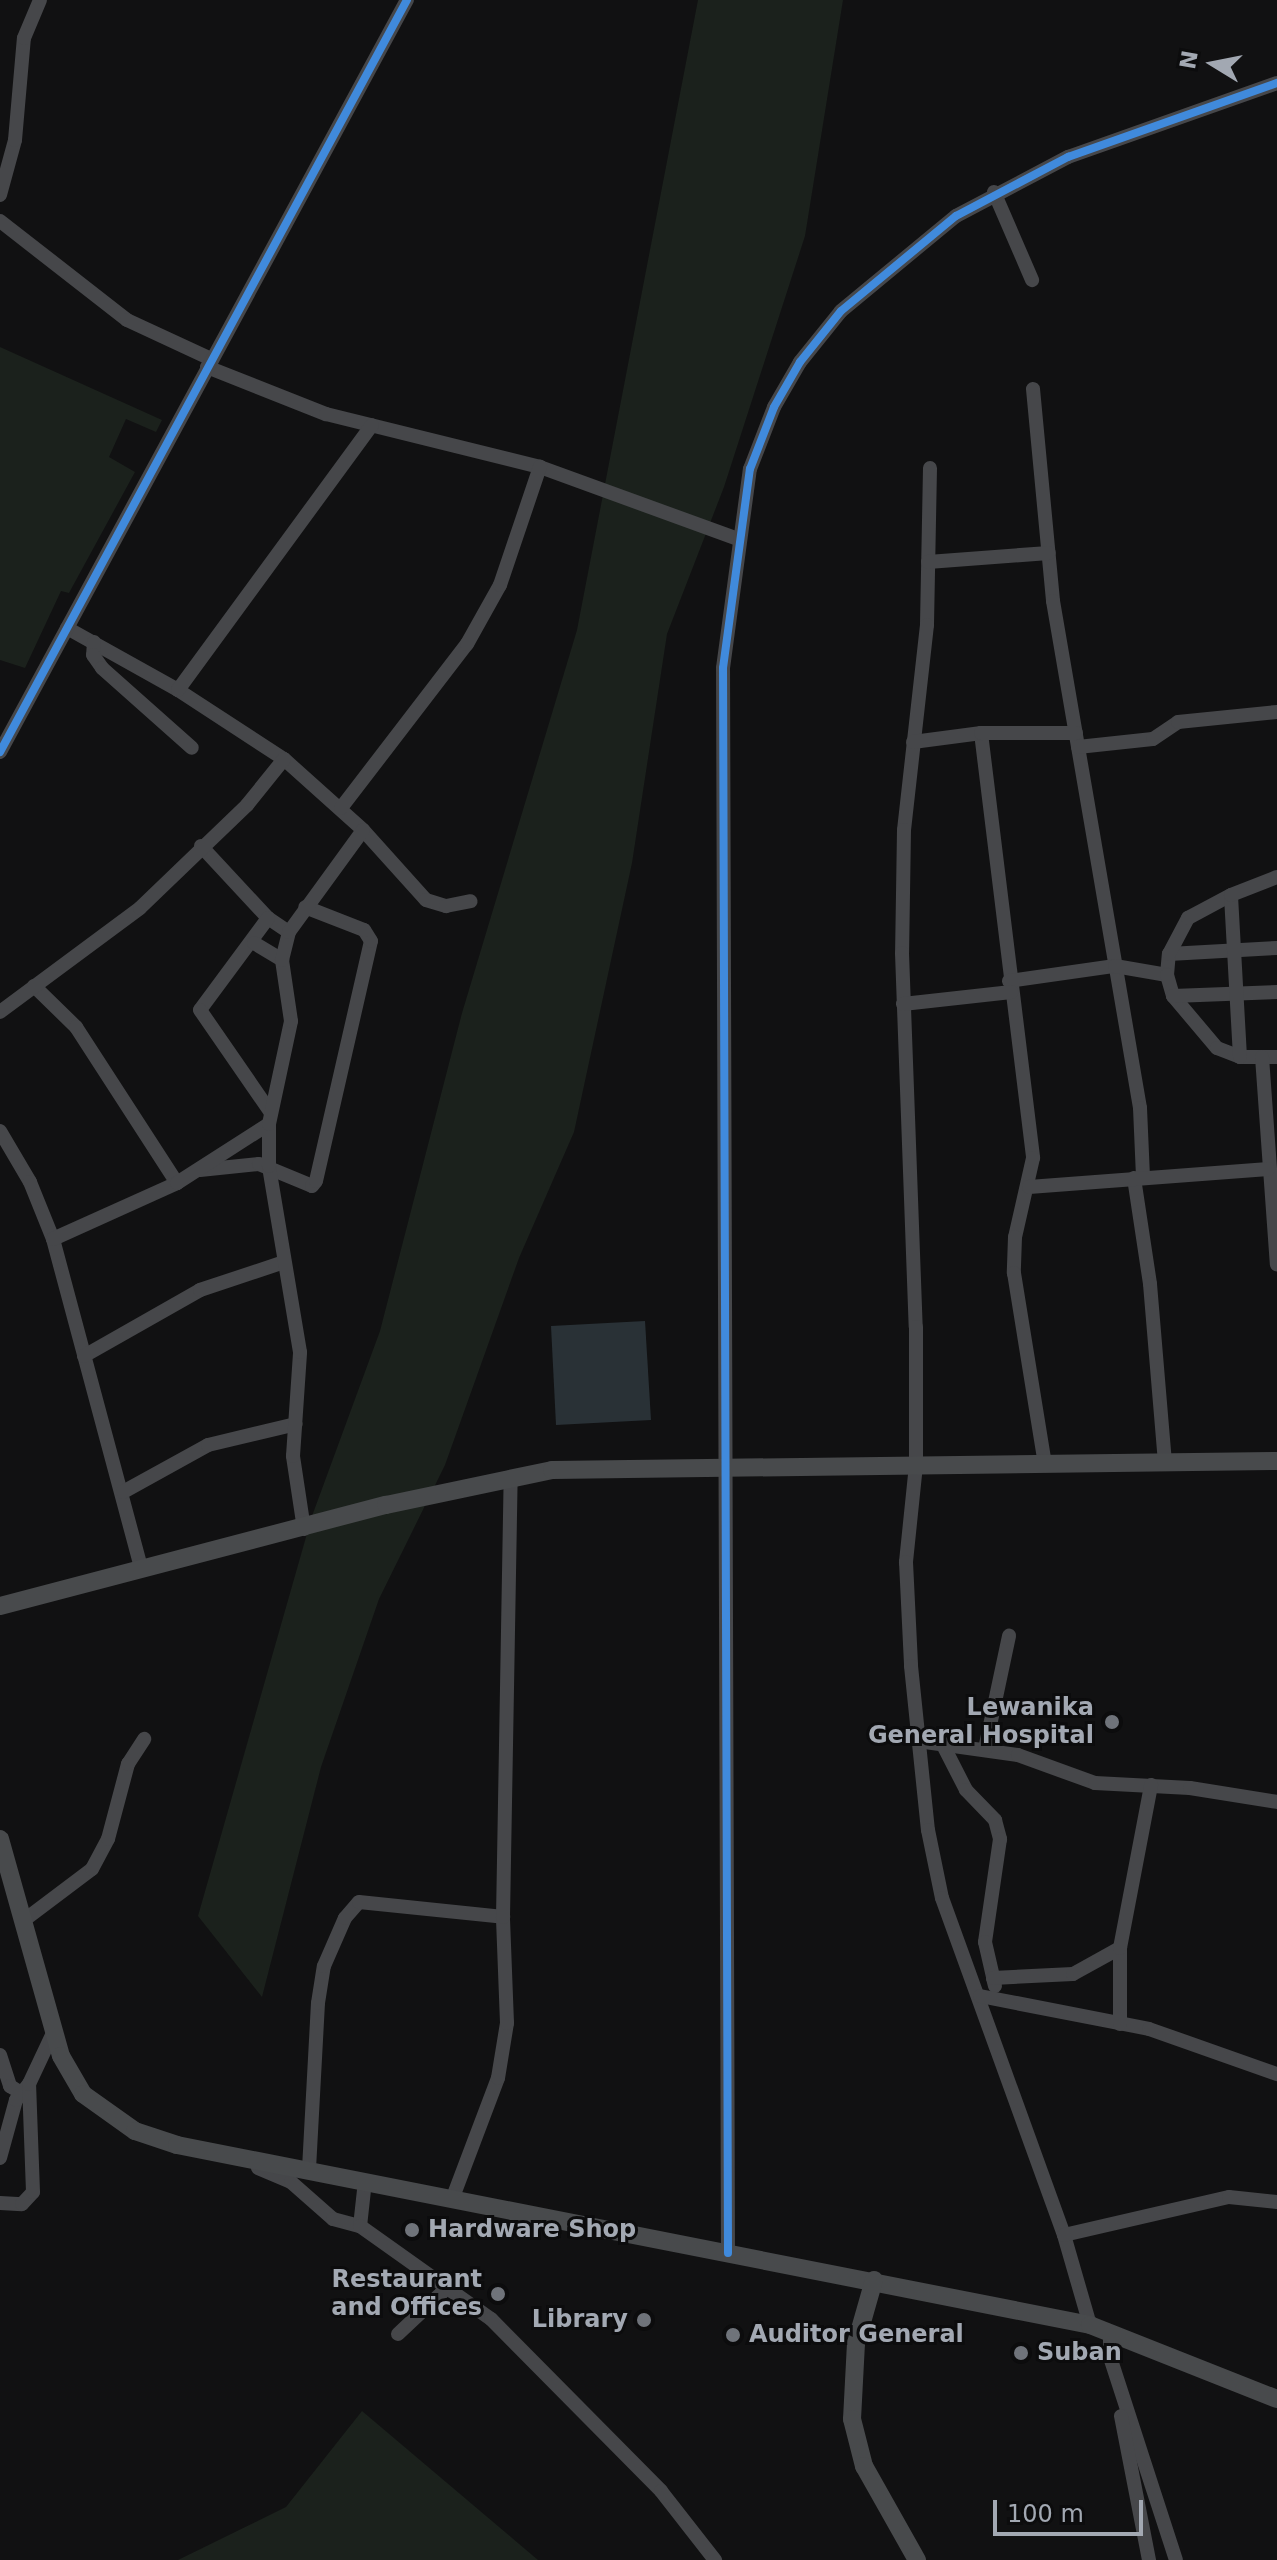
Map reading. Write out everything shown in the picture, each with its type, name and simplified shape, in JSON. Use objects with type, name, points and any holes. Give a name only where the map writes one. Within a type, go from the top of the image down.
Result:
[{"type":"main road","points":[[0,1606],[511,1477],[620,1466],[1277,1461]]},
{"type":"main road","points":[[0,1839],[53,2033],[83,2094],[121,2123],[159,2141],[1090,2325],[1277,2399]]},
{"type":"main road","points":[[874,2280],[856,2343],[852,2419],[864,2466],[917,2560]]},
{"type":"street","points":[[0,195],[15,140],[24,38],[40,0]]},
{"type":"street","points":[[0,752],[407,0]]},
{"type":"street","points":[[728,2253],[727,1466],[720,1119],[723,684],[738,539],[750,469],[774,407],[800,362],[841,311],[873,283],[994,192],[1083,152],[1277,83]]},
{"type":"street","points":[[994,192],[1032,280]]},
{"type":"street","points":[[0,221],[127,320],[270,394],[372,425],[540,467],[738,539]]},
{"type":"street","points":[[1033,389],[1049,553],[1077,740],[1140,1108],[1138,1177],[1165,1462]]},
{"type":"street","points":[[178,690],[372,425]]},
{"type":"street","points":[[341,808],[467,644],[500,585],[540,467]]},
{"type":"street","points":[[930,468],[923,685],[913,742],[904,830],[903,1004],[913,1190],[916,1465],[905,1591],[918,1741],[942,1898],[1064,2235],[1090,2325]]},
{"type":"street","points":[[928,562],[1049,553]]},
{"type":"street","points":[[67,628],[178,690],[284,759],[341,808],[426,900],[446,906],[471,901]]},
{"type":"street","points":[[94,642],[93,655],[102,668],[192,748]]},
{"type":"street","points":[[913,742],[981,733],[1077,740],[1153,739],[1178,722],[1277,712]]},
{"type":"street","points":[[981,733],[1033,1158],[1029,1187],[1015,1237],[1014,1273],[1045,1464]]},
{"type":"street","points":[[0,1012],[140,908],[247,805],[284,759]]},
{"type":"street","points":[[304,1529],[293,1471],[300,1352],[281,1263],[269,1166],[270,1119],[291,1021],[282,960],[289,932],[363,830]]},
{"type":"street","points":[[201,846],[268,918],[289,932]]},
{"type":"street","points":[[1277,877],[1231,895],[1188,918],[1169,954],[1167,975],[1173,996],[1217,1048],[1240,1057],[1270,1057],[1268,1169],[1277,1263]]},
{"type":"street","points":[[1231,895],[1240,1057]]},
{"type":"street","points":[[200,1170],[237,1163],[269,1166],[314,1185],[370,955],[364,930],[305,907]]},
{"type":"street","points":[[268,918],[254,943],[209,992],[200,1010],[270,1119]]},
{"type":"street","points":[[254,943],[282,960]]},
{"type":"street","points":[[1169,954],[1277,948]]},
{"type":"street","points":[[903,1004],[1115,966],[1167,975]]},
{"type":"street","points":[[34,986],[76,1027],[177,1183]]},
{"type":"street","points":[[1173,996],[1277,992]]},
{"type":"street","points":[[53,1239],[177,1183],[270,1119]]},
{"type":"street","points":[[0,1131],[30,1182],[53,1239],[141,1568]]},
{"type":"street","points":[[1029,1187],[1268,1169]]},
{"type":"street","points":[[84,1356],[200,1290],[281,1263]]},
{"type":"street","points":[[123,1492],[208,1445],[296,1424]]},
{"type":"street","points":[[453,2197],[503,2058],[508,1981],[503,1917],[511,1477]]},
{"type":"street","points":[[985,1749],[1009,1636]]},
{"type":"street","points":[[23,1921],[92,1869],[108,1839],[128,1764],[144,1739]]},
{"type":"street","points":[[918,1741],[985,1749],[1095,1783],[1151,1785],[1277,1802]]},
{"type":"street","points":[[942,1743],[966,1790],[997,1828],[999,1866],[985,1942],[999,1999]]},
{"type":"street","points":[[1120,2024],[1120,1948],[1151,1785]]},
{"type":"street","points":[[309,2169],[318,2003],[324,1966],[345,1918],[359,1902],[503,1917]]},
{"type":"street","points":[[993,1978],[1073,1974],[1120,1948]]},
{"type":"street","points":[[980,1996],[1180,2038],[1277,2074]]},
{"type":"street","points":[[0,2158],[25,2088],[53,2033]]},
{"type":"street","points":[[0,2055],[10,2086],[25,2088]]},
{"type":"street","points":[[0,2203],[22,2204],[33,2192],[25,2088]]},
{"type":"street","points":[[225,2154],[291,2182],[333,2219],[360,2226],[450,2285],[491,2319],[661,2491],[715,2560]]},
{"type":"street","points":[[360,2226],[365,2181]]},
{"type":"street","points":[[1064,2235],[1229,2197],[1277,2202]]},
{"type":"street","points":[[398,2334],[450,2285]]},
{"type":"street","points":[[1110,2332],[1110,2357],[1176,2560]]},
{"type":"street","points":[[1123,2400],[1125,2445],[1149,2560]]},
{"type":"shaded area","points":[[698,0],[843,0],[805,236],[724,487],[667,634],[632,863],[574,1132],[519,1258],[445,1465],[379,1599],[321,1767],[262,1997],[198,1916],[312,1516],[380,1331],[462,1013],[577,630]]},
{"type":"shaded area","points":[[0,347],[162,420],[156,432],[126,419],[109,457],[135,472],[69,593],[61,591],[25,668],[0,660]]},
{"type":"shaded area","points":[[645,1321],[651,1420],[556,1425],[551,1326]]},
{"type":"shaded area","points":[[362,2411],[538,2560],[178,2560],[286,2507]]},
{"type":"cycle path","points":[[0,752],[407,0]]},
{"type":"cycle path","points":[[728,2253],[723,668],[750,469],[774,407],[800,362],[841,311],[956,216],[1068,157],[1277,83]]},
{"type":"place","name":"Lewanika General Hospital","points":[[1112,1722]]},
{"type":"place","name":"Hardware Shop","points":[[412,2230]]},
{"type":"place","name":"Restaurant and Offices","points":[[498,2294]]},
{"type":"place","name":"Library","points":[[644,2320]]},
{"type":"place","name":"Auditor General","points":[[733,2335]]},
{"type":"place","name":"Suban","points":[[1021,2353]]}]
